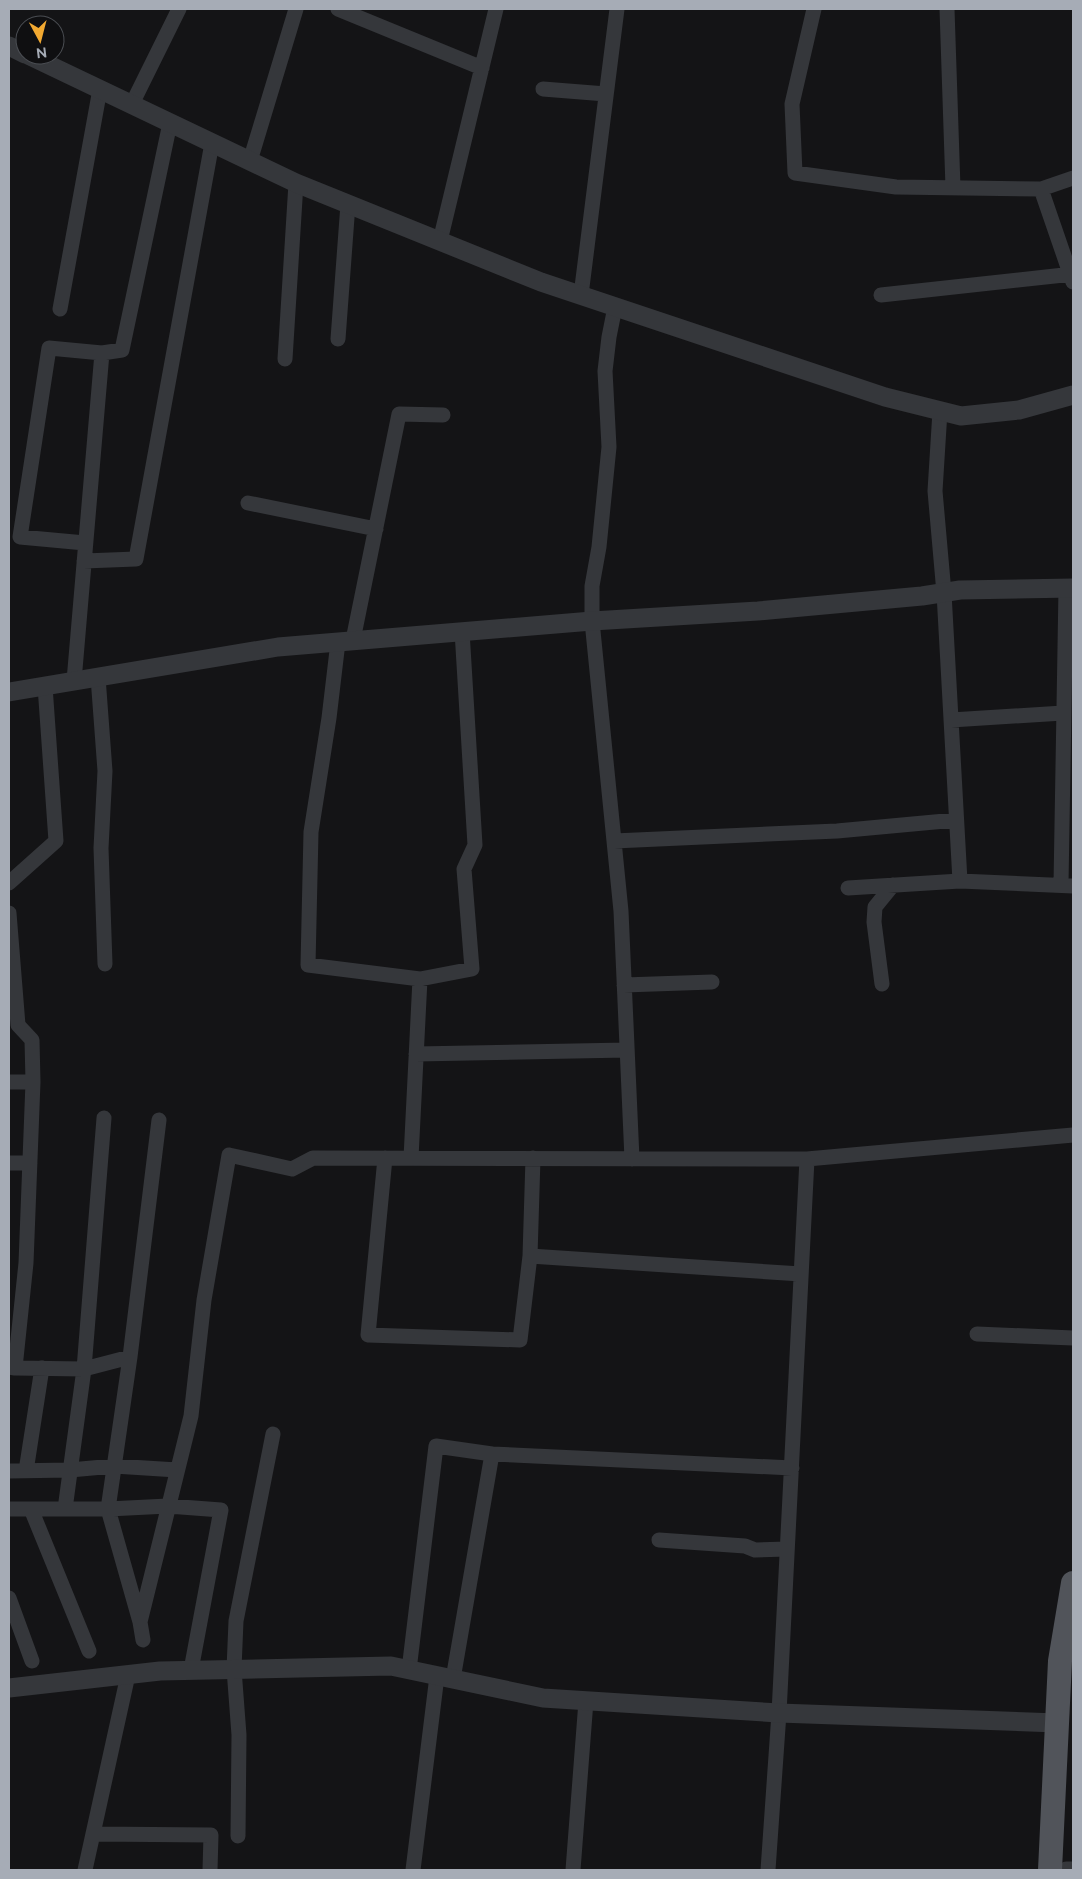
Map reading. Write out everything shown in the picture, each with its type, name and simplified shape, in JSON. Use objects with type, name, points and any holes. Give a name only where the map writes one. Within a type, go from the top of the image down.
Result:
[{"type":"main road","points":[[1064,1870],[1057,1723],[1067,1662],[1073,1583]]},
{"type":"main road","points":[[1064,1870],[1073,1706]]},
{"type":"street","points":[[132,104],[179,9]]},
{"type":"street","points":[[250,161],[296,9]]},
{"type":"street","points":[[338,9],[482,68]]},
{"type":"street","points":[[440,241],[496,9]]},
{"type":"street","points":[[580,295],[617,9]]},
{"type":"street","points":[[814,9],[792,104],[795,173],[896,187],[1041,189],[1073,178]]},
{"type":"street","points":[[947,9],[953,188]]},
{"type":"street","points":[[49,65],[296,183],[541,282],[885,397],[961,416],[1019,410],[1073,395]]},
{"type":"street","points":[[60,309],[100,89]]},
{"type":"street","points":[[543,89],[606,94]]},
{"type":"street","points":[[86,543],[20,537],[48,348],[102,353],[122,350],[170,123]]},
{"type":"street","points":[[84,561],[136,558],[212,143]]},
{"type":"street","points":[[285,359],[296,183]]},
{"type":"street","points":[[881,296],[1072,277],[1041,189]]},
{"type":"street","points":[[338,339],[348,204]]},
{"type":"street","points":[[615,307],[605,371],[610,447],[599,547],[592,586],[592,621],[621,911],[632,1159]]},
{"type":"street","points":[[74,681],[102,353]]},
{"type":"street","points":[[940,411],[935,491],[944,593],[960,881]]},
{"type":"street","points":[[443,415],[399,414],[376,529],[346,641],[329,718],[311,832],[308,965],[420,979],[472,969],[464,869],[475,844],[462,631]]},
{"type":"street","points":[[248,502],[376,529]]},
{"type":"street","points":[[9,692],[278,646],[592,621],[758,611],[970,590],[1069,588],[1064,713],[1067,885],[960,881],[848,888]]},
{"type":"street","points":[[98,677],[106,771],[101,848],[105,964]]},
{"type":"street","points":[[9,883],[56,841],[45,686]]},
{"type":"street","points":[[950,720],[1064,713]]},
{"type":"street","points":[[614,842],[838,831],[956,820]]},
{"type":"street","points":[[882,984],[874,922],[875,907],[893,885]]},
{"type":"street","points":[[9,913],[18,1025],[32,1040],[33,1082],[26,1263],[12,1368],[84,1369],[130,1356]]},
{"type":"street","points":[[410,1158],[420,979]]},
{"type":"street","points":[[624,985],[712,982]]},
{"type":"street","points":[[416,1054],[627,1050]]},
{"type":"street","points":[[9,1082],[33,1082]]},
{"type":"street","points":[[65,1509],[84,1369],[104,1118]]},
{"type":"street","points":[[143,1640],[140,1622],[108,1509],[130,1356],[159,1120]]},
{"type":"street","points":[[140,1622],[191,1416],[204,1300],[229,1155],[292,1169],[313,1158],[807,1159],[1073,1135]]},
{"type":"street","points":[[385,1158],[368,1335],[520,1340],[530,1256],[533,1158]]},
{"type":"street","points":[[768,1870],[779,1713],[807,1159]]},
{"type":"street","points":[[9,1163],[30,1163]]},
{"type":"street","points":[[530,1256],[801,1274]]},
{"type":"street","points":[[976,1334],[1073,1338]]},
{"type":"street","points":[[26,1471],[42,1368]]},
{"type":"street","points":[[238,1836],[240,1735],[234,1669],[236,1621],[272,1434]]},
{"type":"street","points":[[409,1670],[436,1446],[492,1454],[792,1468]]},
{"type":"street","points":[[413,1870],[445,1677],[492,1454]]},
{"type":"street","points":[[9,1471],[70,1470],[114,1466],[177,1470]]},
{"type":"street","points":[[9,1509],[108,1509],[168,1506],[221,1510],[192,1670]]},
{"type":"street","points":[[31,1509],[89,1651]]},
{"type":"street","points":[[659,1540],[745,1546],[755,1550],[787,1550]]},
{"type":"street","points":[[9,1598],[32,1661]]},
{"type":"street","points":[[9,1688],[160,1671],[391,1666],[543,1698],[779,1713],[1057,1723]]},
{"type":"street","points":[[85,1870],[128,1675]]},
{"type":"street","points":[[573,1870],[586,1701]]},
{"type":"street","points":[[94,1834],[210,1835],[210,1870]]}]
